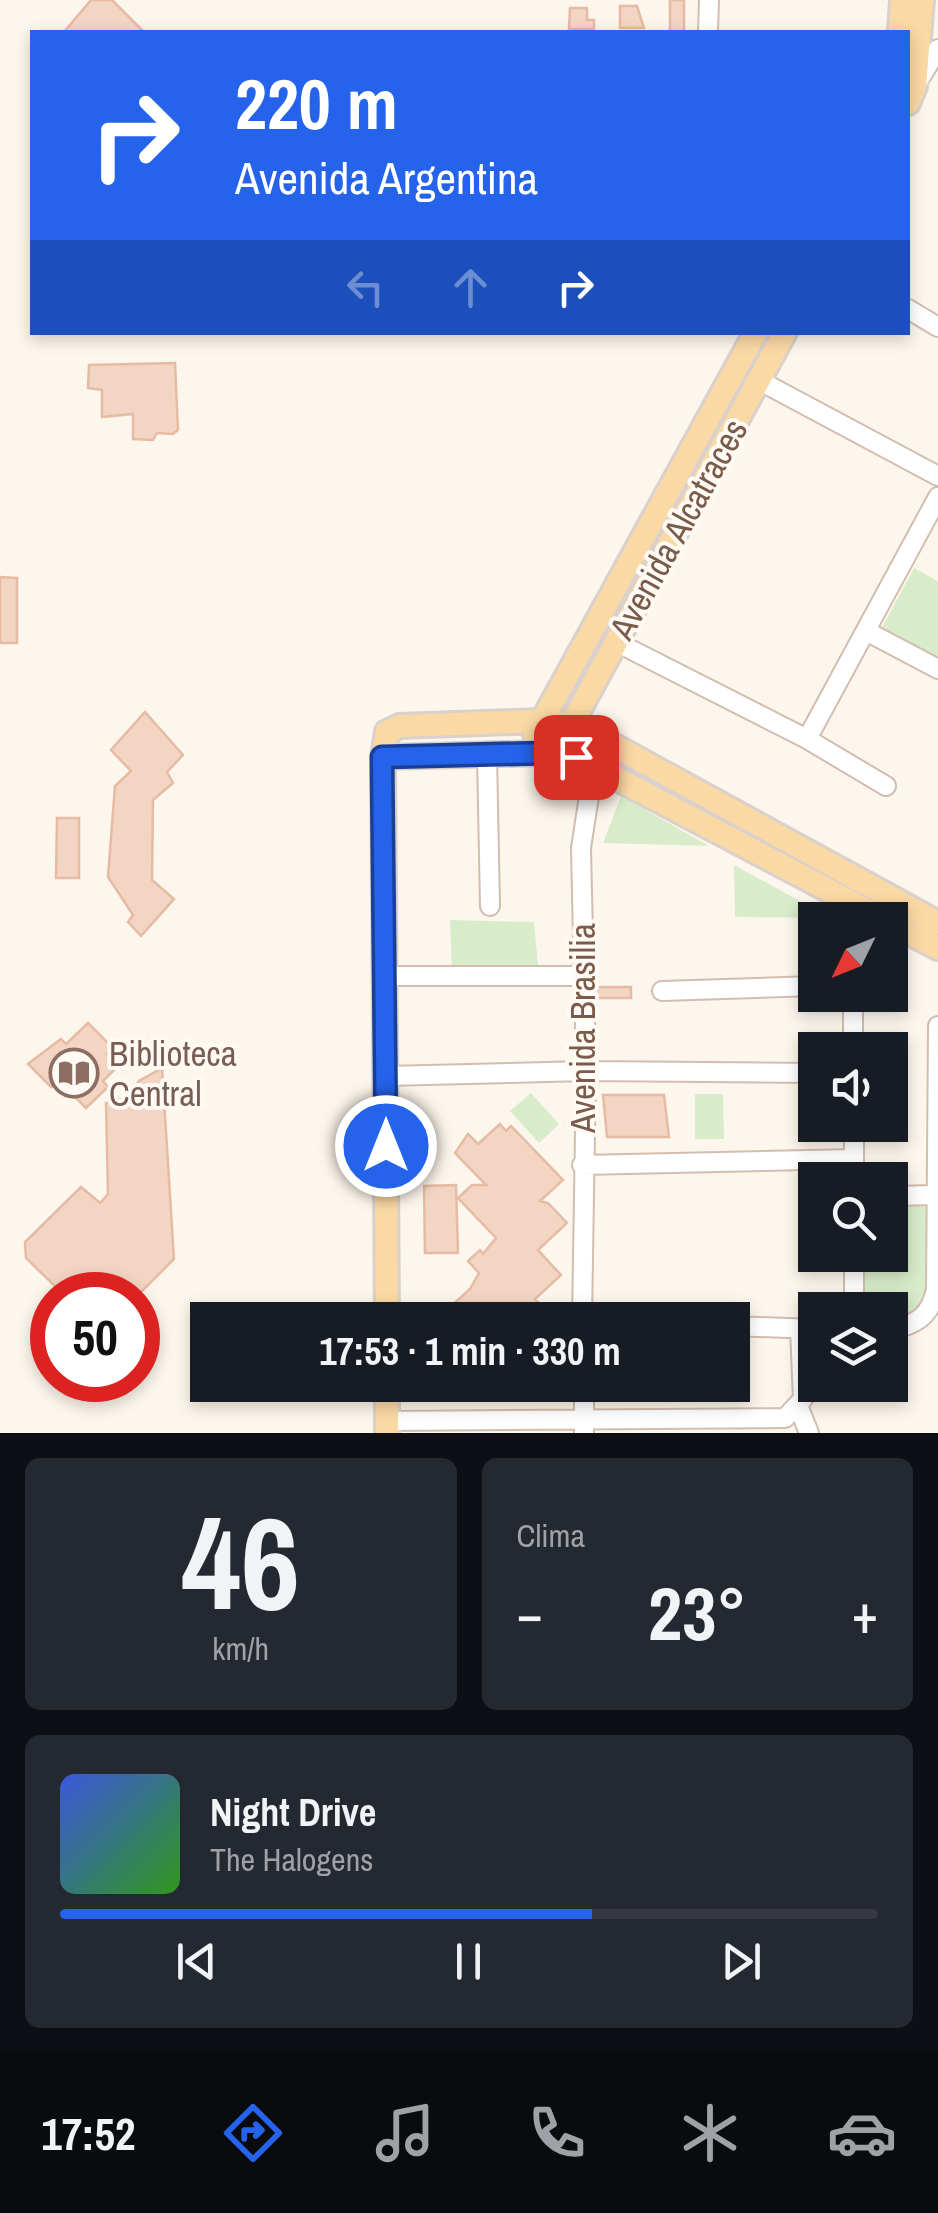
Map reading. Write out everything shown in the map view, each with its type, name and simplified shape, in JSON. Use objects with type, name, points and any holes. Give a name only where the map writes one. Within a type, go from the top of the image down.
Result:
[{"type":"main road","points":[[900,30],[902,0]]},
{"type":"main road","points":[[911,94],[922,0]]},
{"type":"main road","points":[[524,755],[754,335]]},
{"type":"main road","name":"Avenida Alcatraces","points":[[571,725],[784,335]]},
{"type":"main road","points":[[387,1302],[382,757],[387,732],[400,726],[540,721],[571,725],[938,923]]},
{"type":"main road","points":[[382,757],[524,755],[584,761],[835,902]]},
{"type":"main road","points":[[908,932],[938,948]]},
{"type":"street","points":[[708,30],[709,0]]},
{"type":"street","points":[[911,94],[938,50]]},
{"type":"street","points":[[910,311],[938,327]]},
{"type":"street","points":[[760,382],[938,476]]},
{"type":"street","points":[[807,739],[938,497]]},
{"type":"street","points":[[866,631],[938,669]]},
{"type":"street","points":[[616,642],[807,739],[886,786]]},
{"type":"street","name":"Avenida Brasilia","points":[[582,1302],[586,1071],[581,848],[584,761],[598,738]]},
{"type":"street","points":[[487,755],[490,906]]},
{"type":"street","points":[[385,976],[581,976]]},
{"type":"street","points":[[662,990],[798,986]]},
{"type":"street","points":[[908,1326],[917,1324],[932,1306],[938,1251],[938,1026]]},
{"type":"street","points":[[386,1076],[586,1071],[798,1073]]},
{"type":"street","points":[[582,1165],[854,1159],[854,1142]]},
{"type":"street","points":[[908,1196],[936,1195]]},
{"type":"street","points":[[750,1326],[798,1328]]},
{"type":"street","points":[[800,1402],[798,1408],[810,1433]]},
{"type":"street","points":[[387,1427],[769,1420],[784,1418],[798,1408]]},
{"type":"green space","points":[[914,568],[938,581],[938,664],[878,635]]},
{"type":"green space","points":[[621,796],[709,846],[603,843]]},
{"type":"green space","points":[[734,865],[802,902],[798,902],[798,918],[735,917]]},
{"type":"green space","points":[[450,920],[534,922],[539,975],[452,974]]},
{"type":"green space","points":[[531,1093],[559,1124],[539,1143],[510,1111]]},
{"type":"green space","points":[[695,1094],[723,1094],[724,1139],[695,1139]]},
{"type":"green space","points":[[908,1202],[929,1203],[925,1298],[908,1313],[908,1292],[858,1292],[859,1272],[908,1272]]},
{"type":"building","points":[[91,0],[112,0],[142,30],[66,30]]},
{"type":"building","points":[[670,0],[684,0],[684,30],[670,30]]},
{"type":"building","points":[[620,6],[637,6],[644,28],[620,28]]},
{"type":"building","points":[[570,8],[587,8],[587,20],[594,20],[594,29],[569,29]]},
{"type":"building","points":[[175,363],[178,430],[173,434],[157,433],[153,440],[133,439],[133,414],[102,417],[102,390],[88,388],[89,365]]},
{"type":"building","points":[[0,577],[17,578],[17,643],[0,643]]},
{"type":"building","points":[[145,712],[183,755],[167,772],[173,783],[153,800],[152,880],[174,899],[141,936],[128,922],[133,915],[108,877],[115,786],[131,771],[111,750]]},
{"type":"building","points":[[57,818],[79,818],[79,878],[56,878]]},
{"type":"building","points":[[597,987],[631,987],[631,998],[597,998]]},
{"type":"building","name":"Biblioteca Central","points":[[88,1023],[113,1048],[107,1054],[119,1065],[103,1081],[108,1087],[86,1108],[58,1080],[51,1087],[28,1064],[61,1039],[66,1044]]},
{"type":"building","points":[[162,1068],[174,1259],[160,1273],[40,1272],[26,1258],[25,1242],[81,1187],[100,1203],[108,1194],[106,1103],[126,1098],[139,1081]]},
{"type":"building","points":[[603,1095],[664,1095],[669,1137],[607,1137]]},
{"type":"building","points":[[500,1124],[506,1131],[511,1126],[563,1180],[540,1201],[548,1203],[567,1223],[538,1250],[561,1275],[535,1299],[538,1302],[456,1302],[479,1273],[468,1261],[480,1250],[483,1254],[496,1238],[458,1198],[472,1185],[486,1185],[455,1153],[468,1134],[478,1144]]},
{"type":"building","points":[[456,1185],[458,1253],[425,1253],[424,1186]]},
{"type":"place","name":"Biblioteca Central","points":[[74,1073]]},
{"type":"route","points":[[386,1146],[382,757],[545,753],[576,757]]}]
